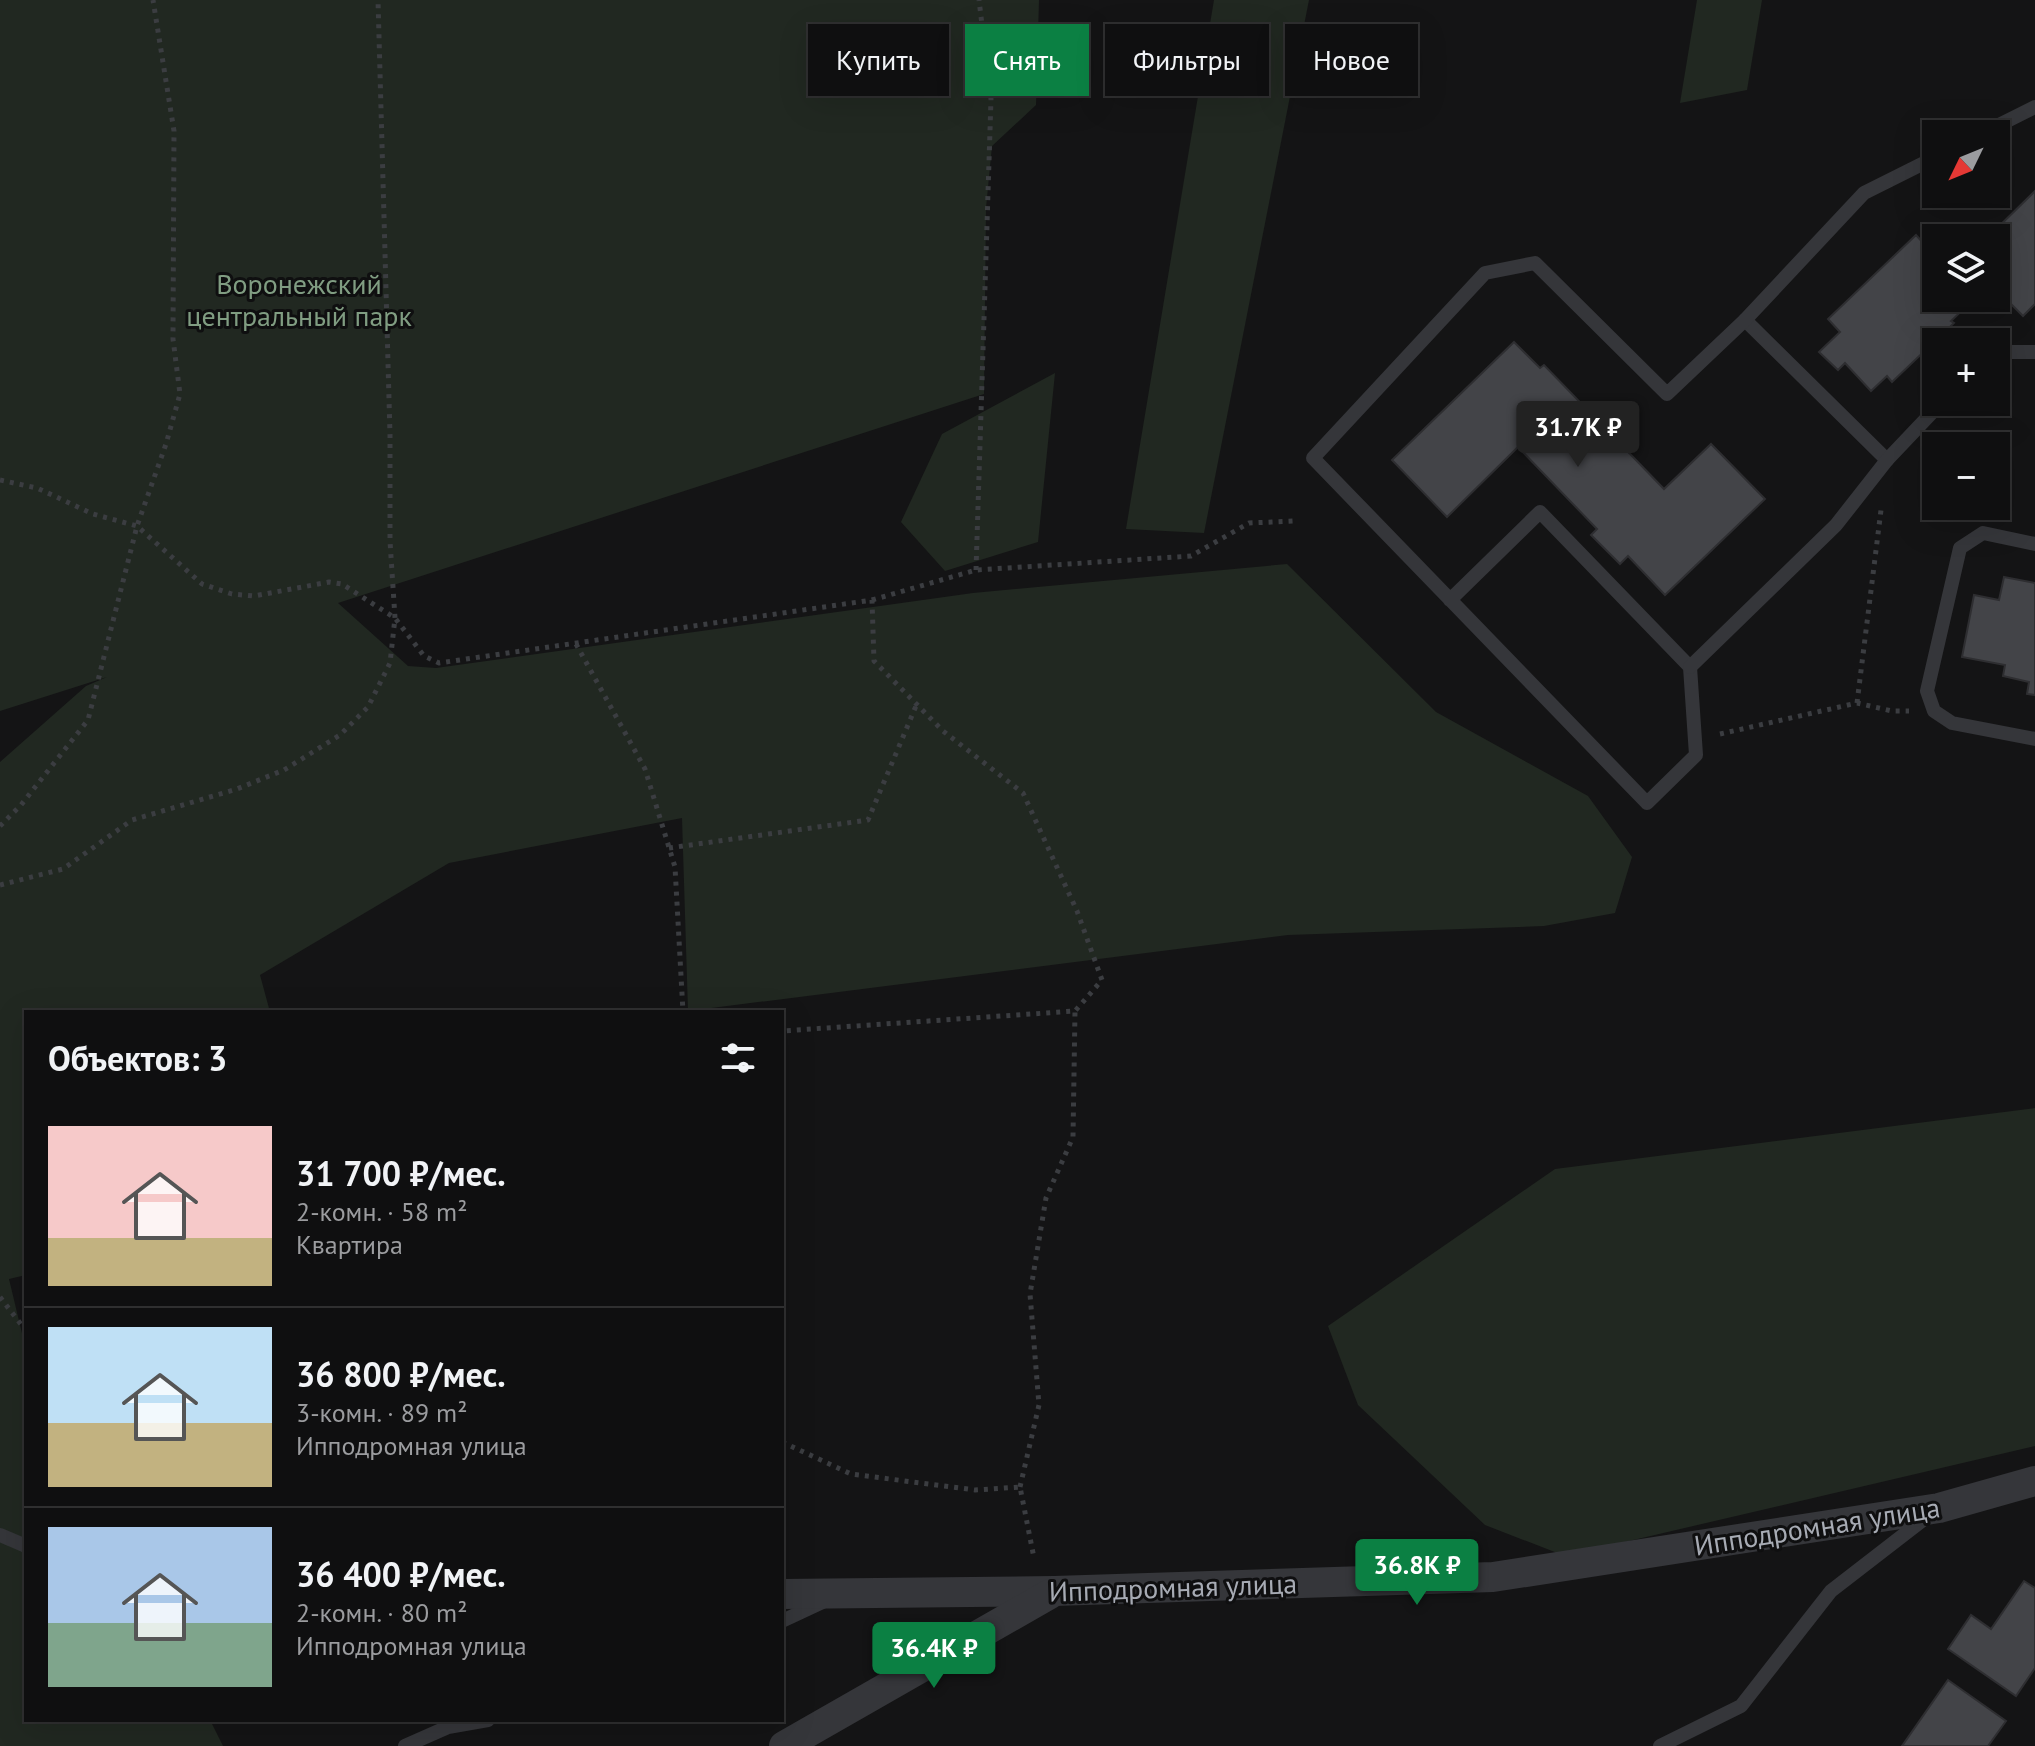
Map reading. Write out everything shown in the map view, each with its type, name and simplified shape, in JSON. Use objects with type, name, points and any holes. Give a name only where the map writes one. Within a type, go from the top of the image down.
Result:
[{"type":"street","name":"Ипподромная улица","points":[[784,1594],[1054,1591],[1493,1577],[1939,1508],[2035,1481]]},
{"type":"street","points":[[784,1746],[1054,1591]]},
{"type":"lane","points":[[2009,120],[2035,107]]},
{"type":"lane","points":[[1450,600],[1540,512],[1690,667],[1696,755],[1647,803],[1450,600],[1313,458],[1485,273],[1535,263],[1667,394],[1745,320],[1864,193],[1922,164]]},
{"type":"lane","points":[[1745,320],[1887,460]]},
{"type":"lane","points":[[2010,352],[2035,352]]},
{"type":"lane","points":[[1690,667],[1836,525],[1887,460],[1929,416]]},
{"type":"lane","points":[[2035,544],[1983,533],[1960,548],[1927,691],[1934,711],[1952,723],[2035,739]]},
{"type":"lane","points":[[1660,1746],[1741,1706],[1831,1591],[1939,1508]]},
{"type":"lane","points":[[0,1535],[24,1545]]},
{"type":"lane","points":[[784,1620],[838,1595]]},
{"type":"lane","points":[[405,1746],[448,1727],[477,1722]]},
{"type":"path","points":[[0,826],[21,805],[88,720],[137,526],[180,394],[173,339],[174,131],[153,0]]},
{"type":"path","points":[[0,885],[63,869],[132,820],[237,789],[284,770],[340,735],[368,707],[390,663],[395,618],[390,541],[378,0]]},
{"type":"path","points":[[976,570],[991,99],[979,0]]},
{"type":"path","points":[[1857,703],[1887,460]]},
{"type":"path","points":[[0,480],[37,488],[93,514],[137,526],[202,584],[232,594],[254,596],[329,582],[342,584],[395,618],[424,656],[439,663],[872,600],[976,570],[1191,556],[1249,523],[1294,521]]},
{"type":"path","points":[[872,600],[874,661],[943,731],[1023,793],[1077,911],[1102,980],[1075,1011],[1073,1137],[1046,1198],[1030,1294],[1039,1405],[1020,1487],[1033,1556],[1054,1591]]},
{"type":"path","points":[[576,644],[645,769],[675,867],[683,1010]]},
{"type":"path","points":[[1695,740],[1857,703],[1892,711]]},
{"type":"path","points":[[669,848],[868,820],[916,706]]},
{"type":"path","points":[[784,1031],[1075,1011]]},
{"type":"path","points":[[0,1297],[24,1328]]},
{"type":"path","points":[[784,1443],[851,1474],[975,1490],[1020,1487]]},
{"type":"green space","name":"Воронежский центральный парк","points":[[0,0],[1039,0],[1038,24],[965,24],[965,96],[1036,96],[1036,105],[992,146],[986,208],[984,394],[338,603],[408,666],[436,668],[973,593],[1287,564],[1436,712],[1588,796],[1632,857],[1615,913],[1544,926],[1288,935],[688,1010],[682,818],[449,863],[260,975],[269,1010],[24,1010],[24,1275],[9,1279],[24,1342],[24,1722],[211,1722],[223,1746],[0,1746],[0,762],[86,686],[107,677],[0,711]]},
{"type":"green space","points":[[1214,0],[1309,0],[1304,24],[1285,24],[1285,96],[1290,96],[1204,533],[1126,529],[1198,96],[1269,96],[1269,24],[1210,24]]},
{"type":"green space","points":[[1697,0],[1762,0],[1747,90],[1680,103]]},
{"type":"green space","points":[[1055,373],[1038,542],[945,571],[901,522],[942,434]]},
{"type":"green space","points":[[2035,1108],[2035,1446],[1565,1556],[1485,1525],[1358,1405],[1328,1326],[1555,1169]]},
{"type":"building","points":[[2035,191],[2035,304],[2023,316],[2010,303],[2010,224],[2001,224]]},
{"type":"building","points":[[1916,235],[1922,242],[1922,312],[1960,312],[1949,328],[1922,328],[1922,353],[1892,382],[1887,376],[1871,391],[1845,363],[1838,370],[1819,352],[1840,332],[1828,319]]},
{"type":"building","points":[[1514,342],[1540,368],[1544,365],[1664,489],[1711,444],[1765,499],[1665,595],[1628,556],[1620,564],[1591,535],[1597,529],[1518,447],[1447,517],[1392,460]]},
{"type":"building","points":[[2004,577],[2035,583],[2035,695],[2027,694],[2029,682],[2003,676],[2005,665],[1962,657],[1974,595],[1999,600]]},
{"type":"building","points":[[2024,1581],[2035,1588],[2035,1668],[2016,1696],[1948,1649],[1971,1615],[1991,1629]]},
{"type":"building","points":[[1948,1680],[2006,1721],[1988,1746],[1902,1746]]}]
